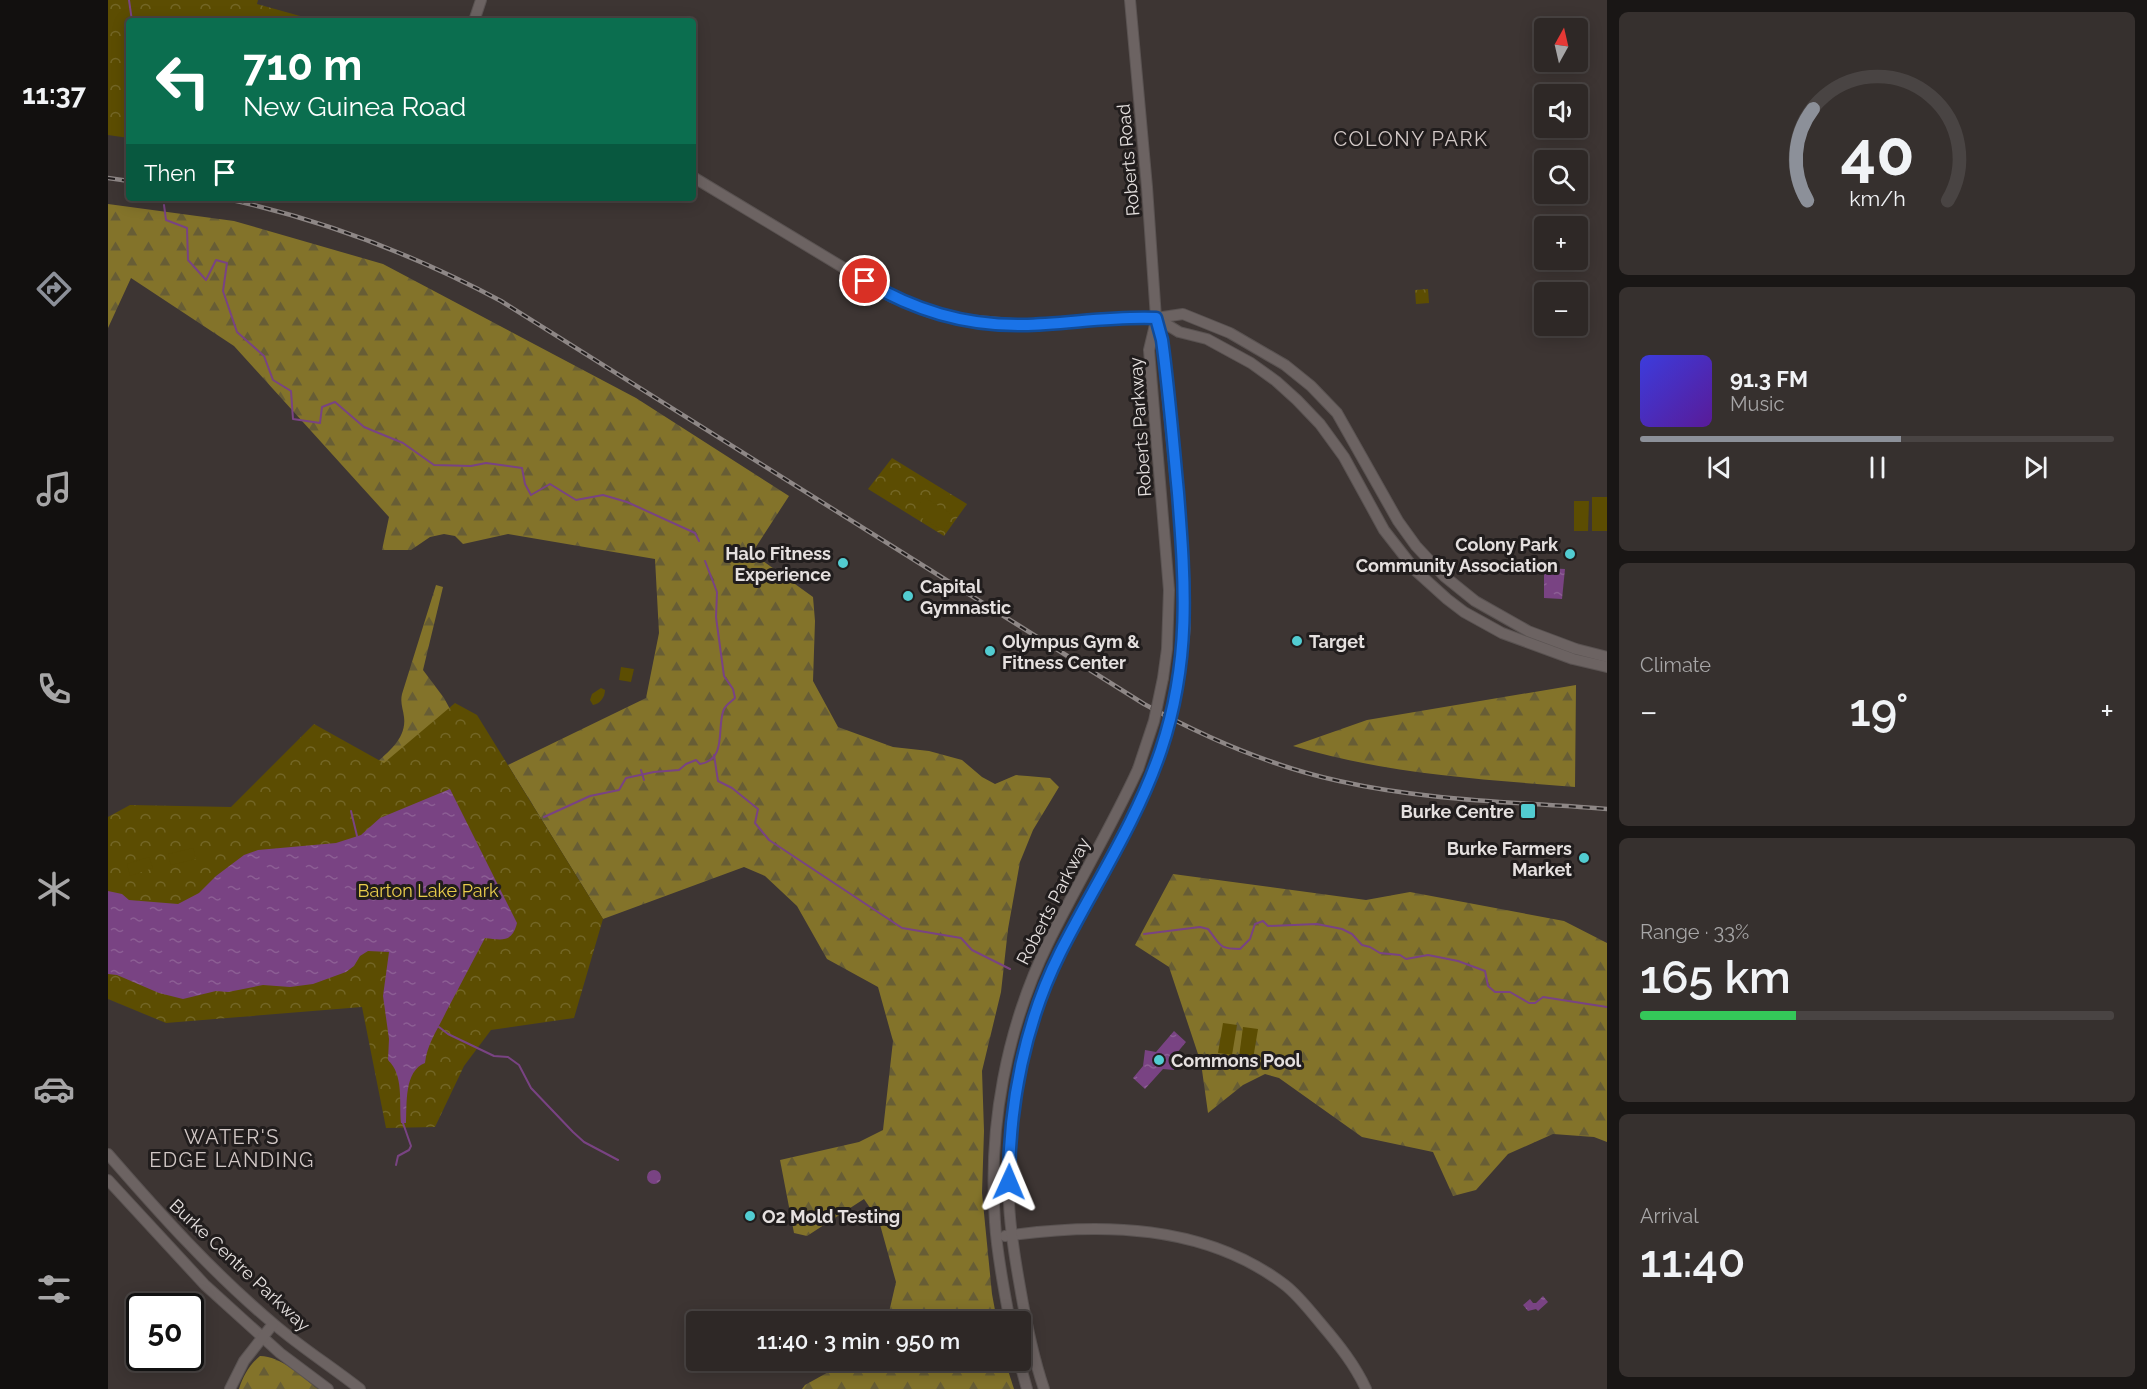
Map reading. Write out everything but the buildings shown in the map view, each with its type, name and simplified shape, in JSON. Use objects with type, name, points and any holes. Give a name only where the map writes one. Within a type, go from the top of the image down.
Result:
[{"type":"main road","points":[[475,18],[481,0]]},
{"type":"main road","name":"Roberts Road","points":[[1130,0],[1156,318]]},
{"type":"main road","points":[[698,180],[892,297],[930,312],[968,320],[1023,325],[1100,319],[1156,318],[1183,314],[1230,333],[1285,365],[1311,386],[1337,413],[1398,521],[1416,546],[1444,576],[1475,601],[1528,631],[1576,650],[1607,657]]},
{"type":"main road","points":[[1156,318],[1179,332],[1207,339],[1251,363],[1297,400],[1320,424],[1344,457],[1384,530],[1396,546],[1416,571],[1447,599],[1482,623],[1502,633],[1573,660],[1607,667]]},
{"type":"main road","name":"Roberts Parkway","points":[[1008,1311],[996,1237],[993,1174],[996,1129],[1005,1068],[1021,1010],[1048,942],[1120,808],[1138,769],[1154,721],[1163,678],[1168,639],[1169,590],[1149,350],[1156,318]]},
{"type":"main road","name":"Roberts Parkway","points":[[1044,1389],[1028,1333],[1009,1202],[1011,1130],[1024,1055],[1037,1010],[1059,955],[1134,815],[1152,776],[1169,726],[1178,686],[1185,628],[1184,566],[1163,350],[1156,318]]},
{"type":"main road","name":"Burke Centre Parkway","points":[[108,1154],[147,1200],[200,1255],[273,1324],[360,1389]]},
{"type":"main road","name":"Burke Centre Parkway","points":[[108,1180],[205,1285],[280,1353],[328,1389]]},
{"type":"main road","points":[[996,1237],[1066,1229],[1136,1229],[1191,1240],[1222,1250],[1287,1286],[1339,1345],[1356,1368],[1366,1389]]},
{"type":"main road","points":[[230,1389],[239,1367],[273,1324]]},
{"type":"main road","points":[[1022,1371],[1027,1389]]},
{"type":"green space","points":[[108,0],[258,0],[257,4],[307,18],[126,18],[126,138],[108,135]]},
{"type":"green space","points":[[108,204],[234,221],[383,264],[636,398],[789,496],[752,553],[813,597],[815,621],[813,681],[838,727],[893,747],[929,751],[962,760],[982,777],[995,784],[1016,775],[1050,778],[1059,787],[1033,830],[1020,862],[1008,929],[1001,992],[982,1071],[984,1131],[982,1193],[995,1311],[889,1311],[896,1282],[879,1221],[864,1199],[807,1236],[794,1233],[780,1160],[859,1142],[883,1130],[893,1041],[878,987],[827,959],[797,906],[765,876],[744,867],[603,919],[508,765],[646,698],[659,633],[655,559],[508,534],[463,544],[455,536],[444,534],[430,537],[411,550],[382,550],[389,517],[234,346],[131,278],[108,328]]},
{"type":"green space","points":[[1428,289],[1429,303],[1416,304],[1415,290]]},
{"type":"green space","points":[[892,458],[967,504],[944,536],[868,489]]},
{"type":"green space","points":[[924,497],[953,515],[943,531],[914,513]]},
{"type":"green space","points":[[1592,497],[1607,497],[1607,531],[1592,531]]},
{"type":"green space","points":[[1574,501],[1589,501],[1588,531],[1574,531]]},
{"type":"green space","points":[[436,585],[443,587],[423,670],[450,709],[448,783],[371,767],[394,745],[402,732],[404,717],[402,694]]},
{"type":"green space","points":[[621,667],[634,669],[631,682],[619,680]]},
{"type":"green space","points":[[1576,685],[1575,787],[1468,778],[1398,769],[1293,746],[1367,720]]},
{"type":"green space","points":[[601,688],[605,690],[603,698],[593,705],[590,700],[592,694]]},
{"type":"green space","name":"Barton Lake Park","points":[[455,703],[477,715],[603,919],[574,1018],[491,1030],[464,1066],[435,1127],[386,1128],[362,1007],[166,1023],[108,999],[108,817],[130,805],[231,807],[314,724],[384,763]]},
{"type":"green space","points":[[193,848],[196,859],[171,865],[168,854]]},
{"type":"green space","points":[[149,857],[153,868],[130,876],[127,864]]},
{"type":"green space","points":[[1173,874],[1366,900],[1410,892],[1564,921],[1607,943],[1607,1142],[1594,1137],[1553,1134],[1508,1154],[1476,1190],[1453,1196],[1433,1152],[1362,1137],[1279,1078],[1265,1074],[1243,1085],[1208,1113],[1201,1063],[1169,967],[1135,945]]},
{"type":"green space","points":[[1223,1023],[1237,1025],[1232,1055],[1218,1053]]},
{"type":"green space","points":[[1243,1027],[1258,1029],[1253,1059],[1239,1057]]},
{"type":"green space","points":[[260,1356],[276,1359],[318,1389],[239,1389],[247,1371]]},
{"type":"green space","points":[[830,1371],[1008,1371],[1014,1389],[802,1389]]},
{"type":"water","points":[[1544,568],[1565,569],[1562,599],[1544,598]]},
{"type":"water","points":[[450,789],[517,923],[512,934],[506,939],[485,938],[433,1037],[425,1063],[418,1067],[410,1080],[406,1123],[401,1123],[399,1081],[388,1060],[389,1039],[383,996],[389,952],[368,951],[360,956],[354,966],[346,972],[313,984],[290,987],[263,985],[228,992],[216,991],[183,999],[159,993],[117,975],[108,974],[108,891],[122,894],[129,900],[178,904],[199,893],[216,876],[244,855],[258,850],[336,843],[361,835],[380,818]]},
{"type":"water","name":"Commons Pool","points":[[1174,1031],[1186,1042],[1176,1054],[1174,1070],[1163,1069],[1145,1089],[1133,1078],[1143,1066],[1145,1050],[1156,1052]]},
{"type":"water","points":[[651,1170],[657,1170],[661,1177],[657,1184],[651,1184],[647,1180],[647,1174]]},
{"type":"water","points":[[1543,1296],[1548,1302],[1538,1311],[1536,1309],[1528,1311],[1523,1305],[1530,1299],[1536,1303]]},
{"type":"waterway","points":[[129,0],[132,18]]},
{"type":"waterway","points":[[164,205],[166,220],[187,228],[188,260],[206,280],[216,260],[227,263],[223,291],[237,332],[264,356],[273,380],[291,391],[293,419],[320,423],[322,407],[335,402],[364,427],[403,443],[434,465],[471,466],[486,463],[522,468],[525,484],[531,495],[550,484],[576,500],[603,495],[627,502],[695,533],[699,541]]},
{"type":"waterway","points":[[544,817],[590,796],[619,790],[626,778],[679,770],[686,764],[696,760],[700,764],[709,761],[714,756],[720,741],[724,709],[735,698],[733,689],[724,676],[716,617],[717,592],[705,561]]},
{"type":"waterway","points":[[714,755],[718,781],[732,788],[758,809],[755,823],[769,840],[902,928],[961,938],[972,950],[1010,969]]},
{"type":"waterway","points":[[641,770],[644,780]]},
{"type":"waterway","points":[[351,811],[357,836]]},
{"type":"waterway","points":[[1144,934],[1200,927],[1208,929],[1224,947],[1240,949],[1250,939],[1255,924],[1263,921],[1268,926],[1317,924],[1342,929],[1352,934],[1362,945],[1380,953],[1400,955],[1406,959],[1428,955],[1458,961],[1485,971],[1488,986],[1495,992],[1510,992],[1529,1003],[1535,1003],[1543,997],[1607,1007]]},
{"type":"waterway","points":[[439,1027],[448,1034],[494,1056],[508,1057],[519,1065],[531,1088],[573,1132],[584,1142],[618,1160]]},
{"type":"waterway","points":[[396,1165],[398,1156],[409,1150],[411,1146],[403,1123]]},
{"type":"railway","points":[[108,178],[126,181]]},
{"type":"railway","points":[[235,201],[295,216],[366,240],[434,268],[501,301],[1144,704],[1239,750],[1313,775],[1372,788],[1439,797],[1607,809]]},
{"type":"place","name":"Colony Park Community Association","points":[[1570,554]]},
{"type":"place","name":"Halo Fitness Experience","points":[[843,563]]},
{"type":"place","name":"Capital Gymnastic","points":[[908,596]]},
{"type":"place","name":"Target","points":[[1297,641]]},
{"type":"place","name":"Olympus Gym & Fitness Center","points":[[990,651]]},
{"type":"place","name":"Burke Centre","points":[[1528,811]]},
{"type":"place","name":"Burke Farmers Market","points":[[1584,858]]},
{"type":"place","name":"Commons Pool","points":[[1159,1060]]},
{"type":"place","name":"O2 Mold Testing","points":[[750,1216]]},
{"type":"district","name":"COLONY PARK","points":[[1411,139]]},
{"type":"district","name":"WATER'S EDGE LANDING","points":[[232,1148]]},
{"type":"route","points":[[865,281],[892,297],[930,312],[995,324],[1023,325],[1100,319],[1156,318],[1162,340],[1184,566],[1185,628],[1178,686],[1169,726],[1152,776],[1139,805],[1059,955],[1037,1010],[1018,1085],[1011,1130],[1009,1182]]}]
